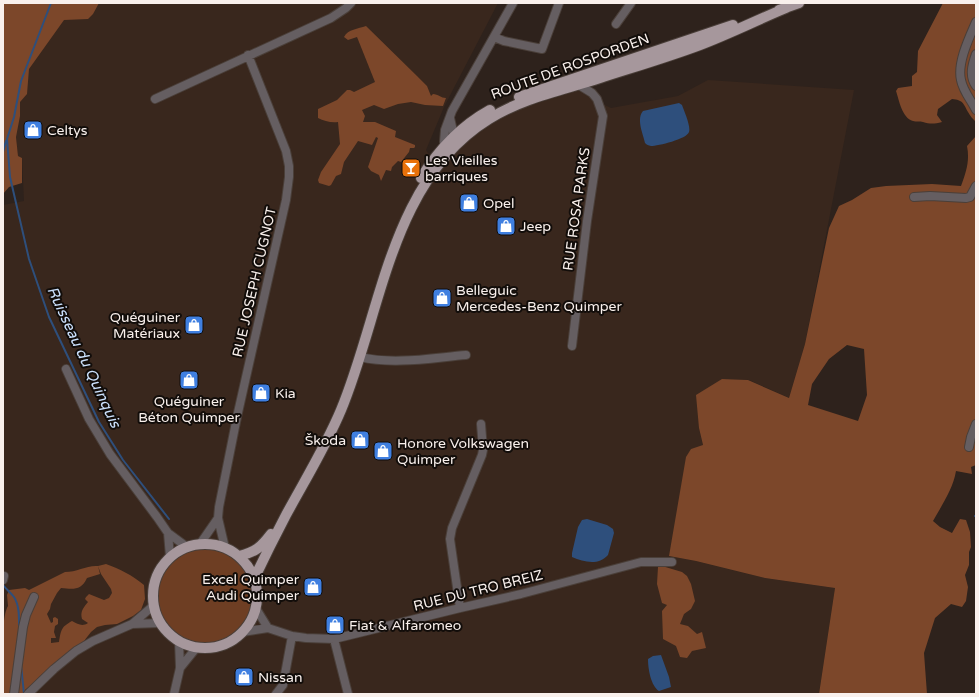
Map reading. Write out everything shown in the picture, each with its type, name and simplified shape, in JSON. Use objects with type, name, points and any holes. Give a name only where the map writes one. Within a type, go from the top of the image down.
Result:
[{"type":"main road","name":"ROUTE DE ROSPORDEN","points":[[450,145],[502,111],[519,104],[686,50],[718,38],[799,3]]},
{"type":"main road","name":"ROUTE DE ROSPORDEN","points":[[254,579],[285,516],[337,420],[350,388],[396,244],[415,195],[430,177],[450,145],[454,135],[488,111],[515,98],[786,8]]},
{"type":"main road","name":"ROUTE DE ROSPORDEN","points":[[239,556],[260,548],[285,516]]},
{"type":"main road","points":[[200,544],[213,544],[225,548],[239,556],[254,579],[257,598],[248,624],[242,632],[230,642],[214,647],[197,648],[179,641],[168,633],[160,623],[153,606],[153,592],[155,579],[161,567],[170,557],[187,547],[200,544]]},
{"type":"street","points":[[155,99],[331,18],[351,3]]},
{"type":"street","points":[[450,145],[444,142],[444,130],[461,94],[514,3]]},
{"type":"street","points":[[494,37],[504,41],[542,49],[559,3]]},
{"type":"street","points":[[616,24],[631,3]]},
{"type":"street","points":[[976,22],[966,48],[960,75],[963,88],[976,110]]},
{"type":"street","points":[[675,44],[686,50]]},
{"type":"street","points":[[976,54],[971,72],[973,82],[976,86]]},
{"type":"street","name":"RUE JOSEPH CUGNOT","points":[[225,548],[218,518],[220,497],[286,200],[289,177],[288,159],[283,142],[248,56]]},
{"type":"street","name":"RUE ROSA PARKS","points":[[572,346],[587,221],[603,116],[597,99],[592,93],[579,85]]},
{"type":"street","points":[[450,118],[454,135]]},
{"type":"street","points":[[914,197],[930,196],[966,198],[970,197],[976,186]]},
{"type":"street","points":[[360,357],[393,360],[466,355]]},
{"type":"street","points":[[66,369],[95,431],[110,454],[168,533],[187,547]]},
{"type":"street","points":[[460,608],[450,539],[452,528],[484,450],[481,424]]},
{"type":"street","points":[[969,447],[976,424]]},
{"type":"street","name":"RUE JOSEPH CUGNOT","points":[[200,544],[218,518]]},
{"type":"street","points":[[168,533],[170,557]]},
{"type":"street","name":"RUE DU TRO BREIZ","points":[[242,632],[268,628],[292,636],[312,639],[334,639],[521,594],[641,562],[672,562]]},
{"type":"street","points":[[14,694],[23,627],[26,615],[34,597]]},
{"type":"street","points":[[28,694],[54,669],[76,651],[92,641],[132,624],[153,606]]},
{"type":"street","points":[[255,607],[268,628]]},
{"type":"street","points":[[132,624],[160,623]]},
{"type":"street","points":[[276,694],[282,685],[292,636]]},
{"type":"street","points":[[334,639],[348,694]]},
{"type":"street","points":[[174,694],[180,668],[179,641]]},
{"type":"street","points":[[180,668],[197,648]]},
{"type":"shaded area","points":[[3,3],[99,3],[93,14],[88,19],[64,20],[29,69],[27,94],[20,102],[20,116],[16,137],[18,156],[22,158],[22,183],[9,187],[3,194]]},
{"type":"shaded area","points":[[55,3],[498,3],[444,107],[426,150],[439,171],[475,132],[513,111],[578,90],[611,108],[678,96],[708,80],[854,90],[805,344],[789,398],[749,380],[723,379],[699,428],[703,446],[691,449],[669,556],[765,578],[835,588],[819,694],[3,694],[3,205],[24,201],[22,158],[18,156],[14,101]]},
{"type":"shaded area","points":[[943,3],[976,3],[976,122],[962,102],[952,99],[938,109],[937,115],[942,122],[932,124],[913,121],[904,113],[896,91],[898,88],[912,86],[912,76],[917,72],[918,51]]},
{"type":"shaded area","points":[[366,26],[427,86],[431,96],[435,94],[446,98],[443,106],[425,105],[411,102],[398,104],[384,109],[374,105],[362,110],[365,116],[363,122],[375,122],[396,131],[395,137],[415,145],[415,147],[410,148],[409,152],[401,162],[398,161],[392,167],[391,171],[386,170],[381,181],[379,175],[371,171],[368,167],[378,138],[376,137],[372,145],[358,141],[344,162],[341,174],[336,176],[329,186],[319,183],[318,180],[321,172],[340,144],[338,122],[328,122],[318,118],[318,109],[337,100],[347,90],[354,92],[375,82],[357,37],[348,40],[344,37],[348,32]]},
{"type":"shaded area","points":[[976,136],[976,417],[968,443],[976,438],[976,465],[971,467],[972,474],[956,471],[950,491],[933,521],[940,527],[952,533],[960,519],[966,520],[970,532],[971,547],[969,552],[969,565],[965,575],[968,587],[966,601],[962,607],[951,604],[935,618],[924,653],[927,694],[819,694],[835,588],[765,578],[669,556],[686,457],[691,449],[703,445],[699,428],[696,395],[722,379],[748,380],[789,398],[805,344],[829,228],[839,206],[871,188],[932,184],[961,186],[968,162],[967,146]],"holes":[[[847,345],[864,349],[867,395],[858,421],[808,405],[812,384],[829,359]]]},
{"type":"shaded area","points":[[205,547],[223,551],[239,561],[249,577],[253,595],[249,613],[239,629],[223,639],[205,643],[187,639],[171,629],[161,613],[157,595],[161,577],[171,561],[187,551]]},
{"type":"shaded area","points":[[106,564],[116,568],[130,575],[144,585],[145,599],[141,610],[117,624],[97,627],[84,641],[57,661],[48,672],[25,690],[28,694],[3,694],[3,635],[5,613],[8,606],[7,595],[9,590],[25,588],[29,590],[65,572]],"holes":[[[98,566],[101,574],[111,589],[112,593],[109,598],[104,600],[89,594],[85,599],[88,602],[83,608],[81,614],[82,619],[88,623],[82,625],[72,621],[62,629],[59,642],[51,643],[51,638],[56,638],[54,632],[55,626],[58,624],[58,619],[55,617],[53,618],[53,622],[51,623],[47,614],[57,593],[61,588],[73,589],[79,587],[87,578],[100,574]]]},
{"type":"shaded area","points":[[662,566],[682,572],[687,576],[691,584],[695,601],[691,609],[684,614],[680,624],[688,626],[697,634],[702,632],[706,648],[692,651],[687,658],[680,657],[676,646],[663,639],[662,611],[667,605],[662,603],[657,584],[658,567]]},
{"type":"water","points":[[679,103],[682,105],[688,122],[689,132],[687,135],[678,140],[660,145],[651,146],[646,144],[640,122],[643,111]]},
{"type":"water","points":[[587,519],[607,525],[613,529],[614,533],[608,555],[600,561],[591,562],[572,557],[578,527],[582,520]]},
{"type":"water","points":[[661,655],[671,687],[659,691],[656,689],[652,681],[649,672],[648,659],[653,656]]},
{"type":"waterway","name":"Ruisseau du Quinquis","points":[[51,3],[21,81],[14,117],[7,139],[10,177],[29,259],[49,317],[99,422],[123,460],[169,519]]},
{"type":"waterway","name":"Ruisseau du Quinquis","points":[[3,152],[6,141]]},
{"type":"waterway","points":[[3,585],[16,601],[19,614],[19,631]]},
{"type":"waterway","points":[[21,665],[24,694]]},
{"type":"place","name":"Celtys","points":[[33,130]]},
{"type":"place","name":"Les Vieilles barriques","points":[[411,168]]},
{"type":"place","name":"Opel","points":[[469,203]]},
{"type":"place","name":"Jeep","points":[[506,226]]},
{"type":"place","name":"Belleguic Mercedes-Benz Quimper","points":[[442,298]]},
{"type":"place","name":"Quéguiner Matériaux","points":[[194,325]]},
{"type":"place","name":"Quéguiner Béton Quimper","points":[[189,380]]},
{"type":"place","name":"Kia","points":[[261,393]]},
{"type":"place","name":"Škoda","points":[[360,440]]},
{"type":"place","name":"Honore Volkswagen Quimper","points":[[383,451]]},
{"type":"place","name":"Excel Quimper Audi Quimper","points":[[313,587]]},
{"type":"place","name":"Fiat & Alfaromeo","points":[[335,625]]},
{"type":"place","name":"Nissan","points":[[244,677]]}]
